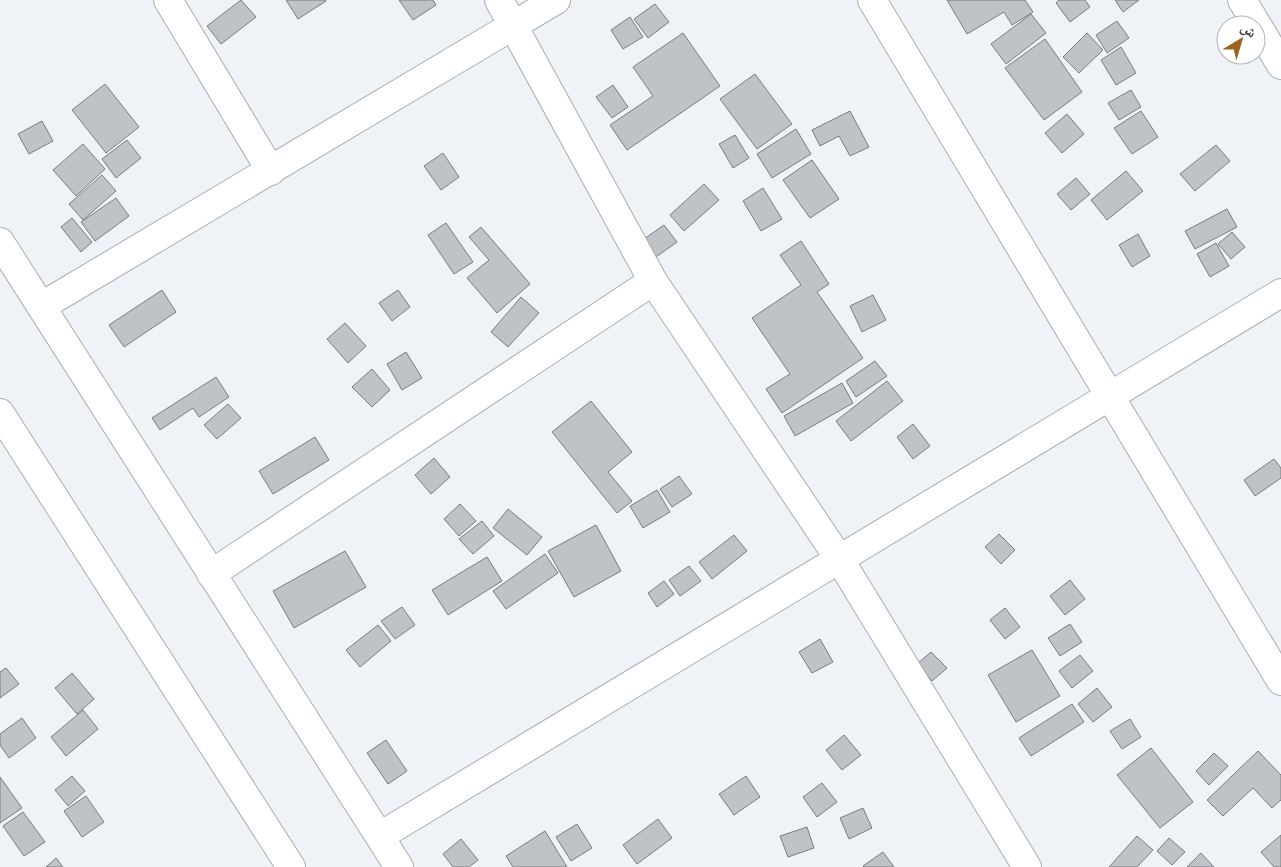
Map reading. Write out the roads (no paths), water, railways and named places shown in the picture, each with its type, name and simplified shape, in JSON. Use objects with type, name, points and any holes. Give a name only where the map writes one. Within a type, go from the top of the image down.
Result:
[{"type":"street","points":[[168,0],[271,171]]},
{"type":"street","points":[[499,0],[652,281],[840,560],[1027,867]]},
{"type":"street","points":[[42,306],[556,0]]},
{"type":"street","points":[[872,0],[1281,681]]},
{"type":"street","points":[[1242,0],[1281,65]]},
{"type":"street","points":[[0,242],[399,867]]},
{"type":"street","points":[[211,574],[652,281]]},
{"type":"street","points":[[380,836],[1281,293]]},
{"type":"street","points":[[0,414],[291,867]]}]
